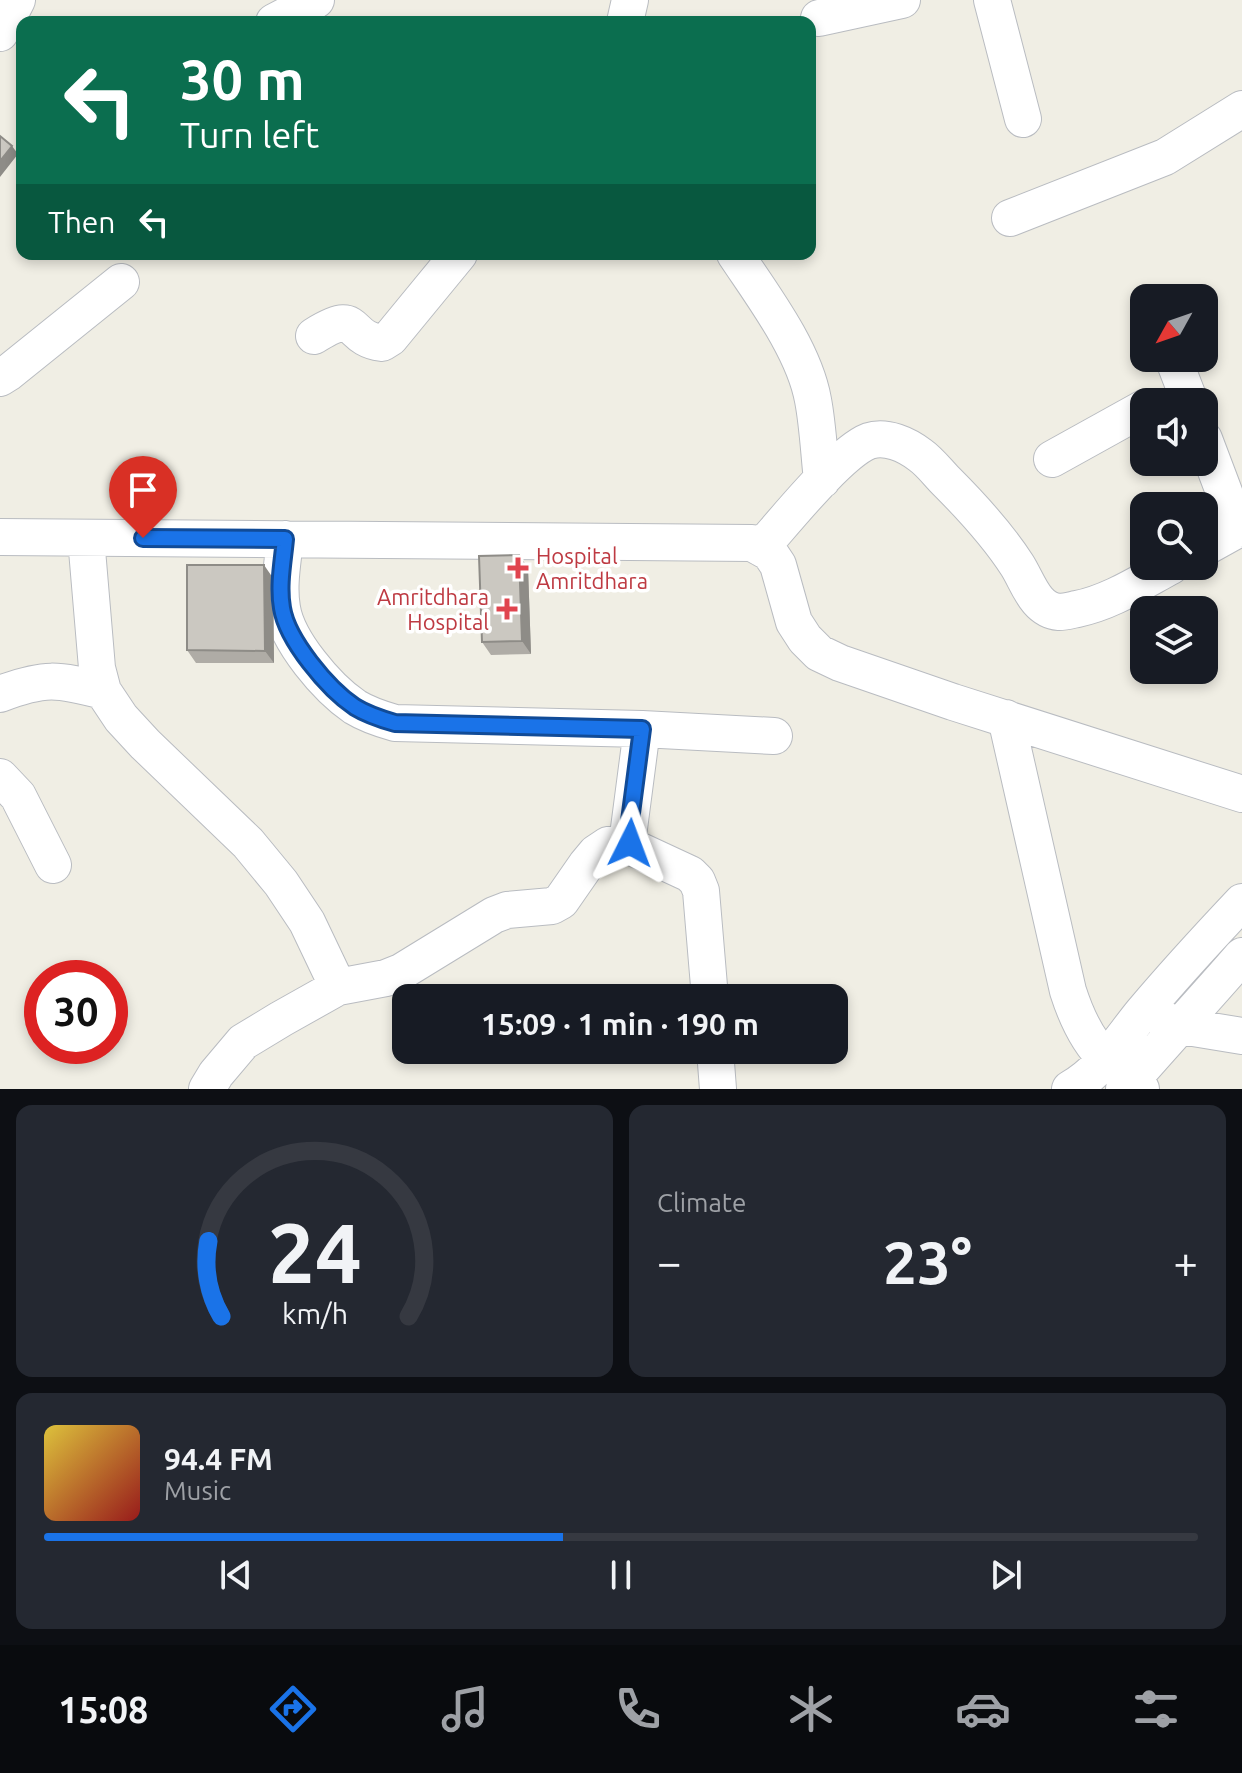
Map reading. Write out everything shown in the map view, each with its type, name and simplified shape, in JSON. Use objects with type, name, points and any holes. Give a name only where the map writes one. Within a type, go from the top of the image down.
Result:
[{"type":"street","points":[[0,33],[17,0]]},
{"type":"street","points":[[285,16],[316,0]]},
{"type":"street","points":[[819,18],[902,0]]},
{"type":"street","points":[[992,0],[1023,119]]},
{"type":"street","points":[[1010,218],[1165,157],[1242,109]]},
{"type":"street","points":[[314,336],[341,322],[350,324],[371,342],[382,343],[390,338],[454,260]]},
{"type":"street","points":[[739,260],[775,314],[804,370],[813,399],[822,480]]},
{"type":"street","points":[[0,378],[121,282]]},
{"type":"street","points":[[1052,459],[1130,416]]},
{"type":"street","points":[[761,548],[822,480],[866,442],[879,439],[891,440],[921,456],[973,509],[1001,541],[1044,608],[1060,612],[1085,607],[1114,597],[1145,580]]},
{"type":"street","points":[[1218,474],[1240,528],[1218,540]]},
{"type":"street","points":[[0,537],[752,543],[770,553],[778,565],[794,622],[819,653],[855,668],[1242,794]]},
{"type":"street","points":[[86,538],[97,668],[103,691],[121,718],[145,744],[248,843],[281,883],[307,922],[338,987]]},
{"type":"street","points":[[285,539],[281,607],[287,628],[298,647],[328,683],[353,706],[373,717],[395,723],[642,729],[774,736]]},
{"type":"street","points":[[0,694],[43,681],[66,681],[103,691]]},
{"type":"street","points":[[1006,718],[1068,991],[1078,1020],[1126,1079]]},
{"type":"street","points":[[642,729],[628,836],[634,848],[690,874],[697,881],[701,891],[709,984]]},
{"type":"street","points":[[0,777],[18,796],[53,865]]},
{"type":"street","points":[[207,1089],[243,1042],[338,987],[401,972],[494,915],[507,910],[552,906],[561,901],[596,853],[608,845],[630,843]]},
{"type":"street","points":[[1126,1079],[1143,1012],[1242,902]]},
{"type":"street","points":[[1070,1089],[1080,1083],[1126,1079],[1181,1026],[1242,956]]},
{"type":"street","points":[[1143,1012],[1181,1026],[1242,1036]]},
{"type":"street","points":[[716,1064],[718,1089]]},
{"type":"building","points":[[0,136],[12,146],[0,161]]},
{"type":"building","points":[[519,555],[522,641],[482,642],[479,556]]},
{"type":"building","points":[[187,565],[264,565],[265,651],[187,650]]},
{"type":"place","name":"Hospital Amritdhara","points":[[518,568]]},
{"type":"place","name":"Amritdhara Hospital","points":[[507,609]]},
{"type":"route","points":[[143,538],[285,539],[281,607],[287,628],[298,647],[328,683],[353,706],[373,717],[395,723],[642,729],[628,836],[630,843]]}]
